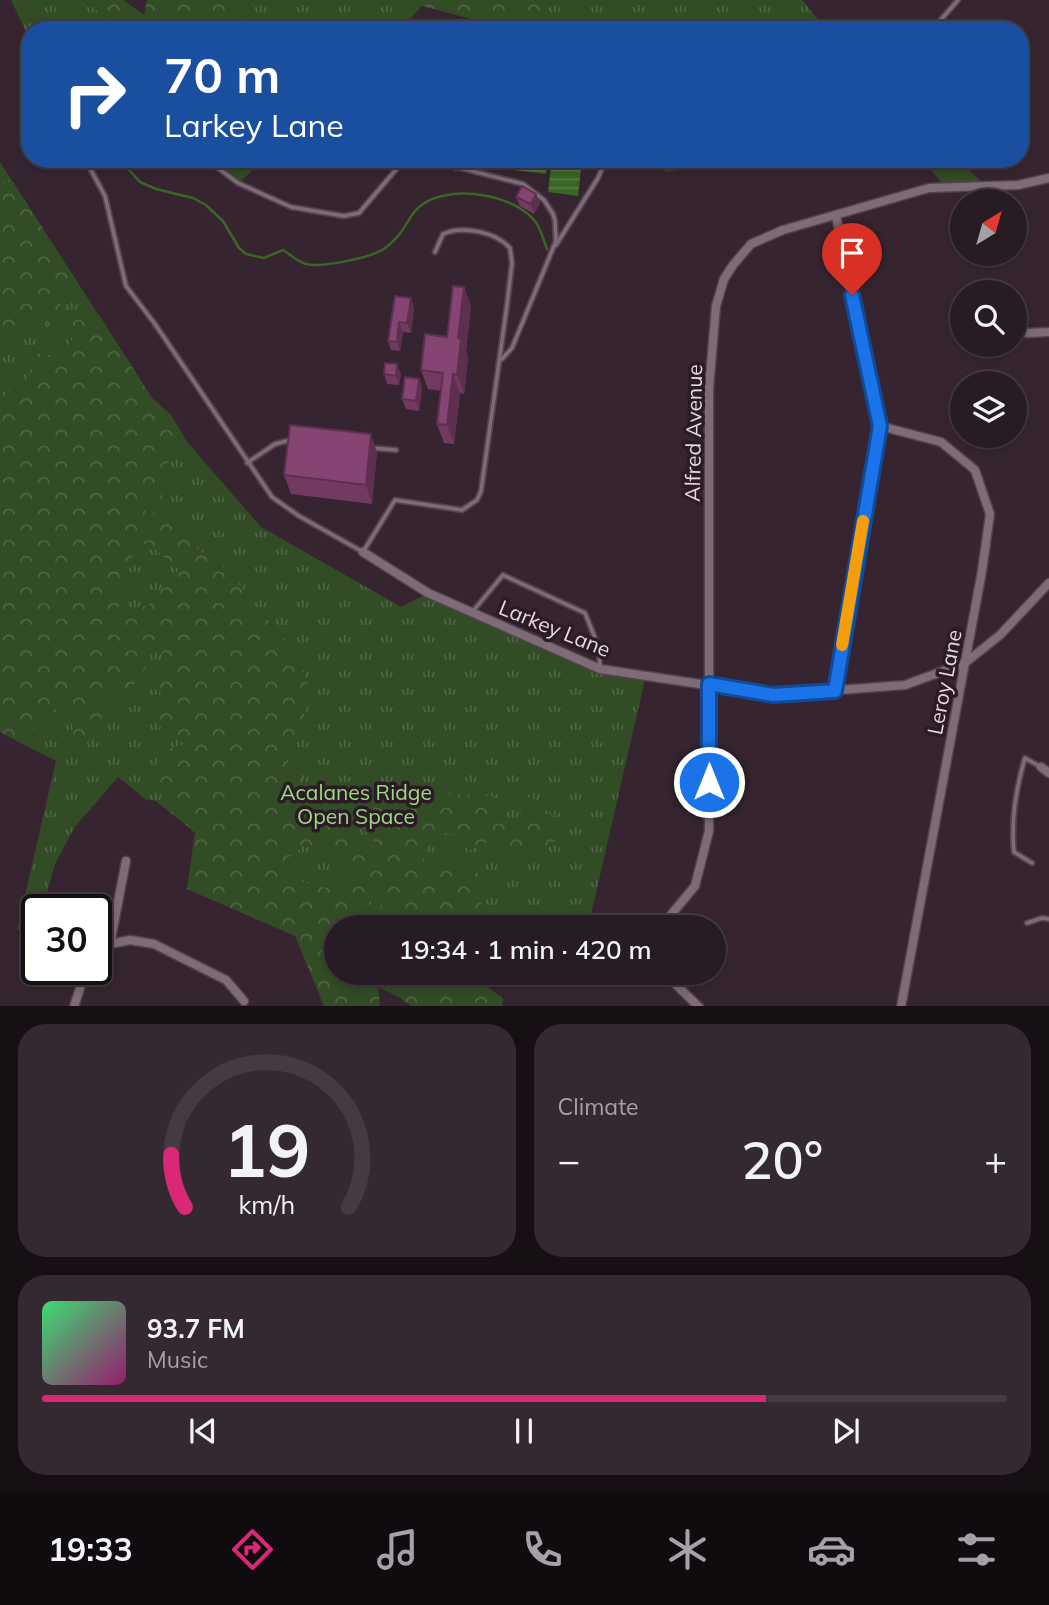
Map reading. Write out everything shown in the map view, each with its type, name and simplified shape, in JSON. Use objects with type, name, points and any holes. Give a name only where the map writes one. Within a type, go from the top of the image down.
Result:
[{"type":"street","name":"Alfred Avenue","points":[[671,915],[695,886],[709,831],[709,388],[716,306],[724,279],[751,244],[783,230],[929,188],[1018,185],[1048,181]]},
{"type":"street","points":[[835,691],[880,426],[836,216]]},
{"type":"street","points":[[1027,333],[1049,332]]},
{"type":"street","name":"Leroy Lane","points":[[880,426],[941,442],[975,470],[990,514],[982,571],[901,1006]]},
{"type":"street","name":"Larkey Lane","points":[[363,552],[428,593],[600,669],[773,695],[905,685],[965,663],[1000,635],[1049,583]]},
{"type":"street","points":[[112,934],[126,861]]},
{"type":"street","points":[[112,944],[130,940],[154,944],[226,980],[244,1001]]},
{"type":"street","points":[[74,1006],[81,985]]},
{"type":"street","points":[[677,985],[699,1006]]},
{"type":"lane","points":[[940,21],[958,0]]},
{"type":"lane","points":[[90,168],[105,196],[126,286],[155,324],[247,463],[272,498],[363,552],[395,500],[462,510],[477,500],[481,491],[512,264],[510,248],[497,237],[460,230],[443,234],[435,252]]},
{"type":"lane","points":[[218,168],[239,183],[291,207],[354,216],[397,168]]},
{"type":"lane","points":[[455,168],[523,184],[544,200],[555,221],[556,241],[512,348],[500,360]]},
{"type":"lane","points":[[551,252],[602,168]]},
{"type":"lane","points":[[247,463],[275,444],[295,439]]},
{"type":"lane","points":[[370,447],[396,450]]},
{"type":"lane","points":[[471,612],[503,575],[584,614],[599,648],[600,669]]},
{"type":"lane","points":[[1032,863],[1014,852],[1017,792],[1025,758],[1045,770]]},
{"type":"lane","points":[[1027,923],[1042,918],[1049,919]]},
{"type":"green space","points":[[11,0],[84,0],[111,21],[21,21]]},
{"type":"green space","points":[[84,0],[123,0],[144,15],[147,0],[251,0],[241,21],[111,21]]},
{"type":"green space","points":[[251,0],[802,0],[820,21],[480,21],[422,6],[408,21],[241,21]]},
{"type":"green space","points":[[403,0],[543,0],[541,9],[547,21],[481,21]]},
{"type":"green space","name":"Acalanes Ridge Open Space","points":[[0,162],[152,398],[168,468],[171,451],[188,443],[261,527],[401,607],[428,593],[600,669],[646,675],[591,915],[324,915],[324,936],[156,801],[145,799],[118,777],[74,828],[55,864],[47,894],[25,894],[56,761],[19,742],[46,717],[0,678]],"holes":[[[187,524],[196,548],[224,569],[247,608],[265,617],[287,642],[170,584],[178,580]]]},
{"type":"green space","points":[[218,168],[256,168],[238,183]]},
{"type":"green space","points":[[665,168],[693,168],[665,172]]},
{"type":"green space","points":[[930,168],[967,168],[986,186],[945,188]]},
{"type":"green space","name":"Acalanes Ridge Open Space","points":[[12,181],[78,283],[60,304],[83,322],[99,315],[152,398],[171,415],[188,443],[171,451],[161,502],[142,510],[187,524],[196,548],[224,569],[245,591],[247,608],[265,617],[287,642],[307,680],[310,701],[296,735],[276,743],[296,772],[340,816],[354,841],[379,847],[361,826],[367,808],[381,796],[408,813],[418,800],[425,781],[446,794],[493,796],[505,804],[504,820],[514,830],[527,823],[516,801],[522,788],[551,815],[558,838],[538,857],[522,846],[509,859],[487,842],[469,851],[453,834],[433,832],[423,862],[435,870],[455,858],[487,878],[478,898],[489,915],[382,915],[380,898],[355,908],[359,915],[324,915],[324,985],[485,985],[503,998],[502,1006],[411,1006],[378,987],[380,1006],[324,1006],[295,936],[187,889],[195,832],[176,817],[152,777],[165,750],[193,741],[159,726],[152,706],[172,697],[155,690],[158,676],[173,664],[154,646],[140,651],[151,660],[127,695],[106,696],[98,734],[74,740],[71,717],[59,706],[19,742],[0,732],[0,402],[8,391],[24,392],[36,353],[60,357],[74,337],[50,330],[41,305],[15,320],[18,335],[0,343],[0,184]],"holes":[[[137,540],[156,550],[179,570],[178,580],[156,592],[149,605],[126,610],[111,618],[119,606]],[[306,844],[332,854],[350,877],[326,888],[295,880],[289,857]]]},
{"type":"green space","name":"Acalanes Ridge Open Space","points":[[21,913],[21,931],[17,930]]},
{"type":"shaded area","points":[[498,168],[547,168],[546,174]]},
{"type":"shaded area","points":[[551,168],[581,168],[578,196],[548,192]]},
{"type":"building","points":[[522,186],[536,194],[531,204],[516,197]]},
{"type":"building","points":[[453,286],[464,287],[457,375],[453,374],[447,425],[437,424],[443,373],[421,370],[425,334],[447,337]]},
{"type":"building","points":[[395,296],[411,298],[407,323],[399,322],[397,342],[388,341]]},
{"type":"building","points":[[385,363],[397,364],[396,376],[384,374]]},
{"type":"building","points":[[405,377],[419,379],[416,401],[402,399]]},
{"type":"building","points":[[290,425],[371,434],[366,485],[284,475]]},
{"type":"waterway","points":[[127,168],[140,182],[193,198],[206,205],[223,221],[239,248],[246,254],[264,258],[283,250],[300,262],[313,265],[365,257],[389,245],[423,204],[450,194],[483,195],[515,205],[537,224],[547,249]]},
{"type":"slow traffic","points":[[842,645],[863,521]]},
{"type":"route","points":[[709,782],[709,684],[773,695],[835,691],[880,426],[852,295]]}]
